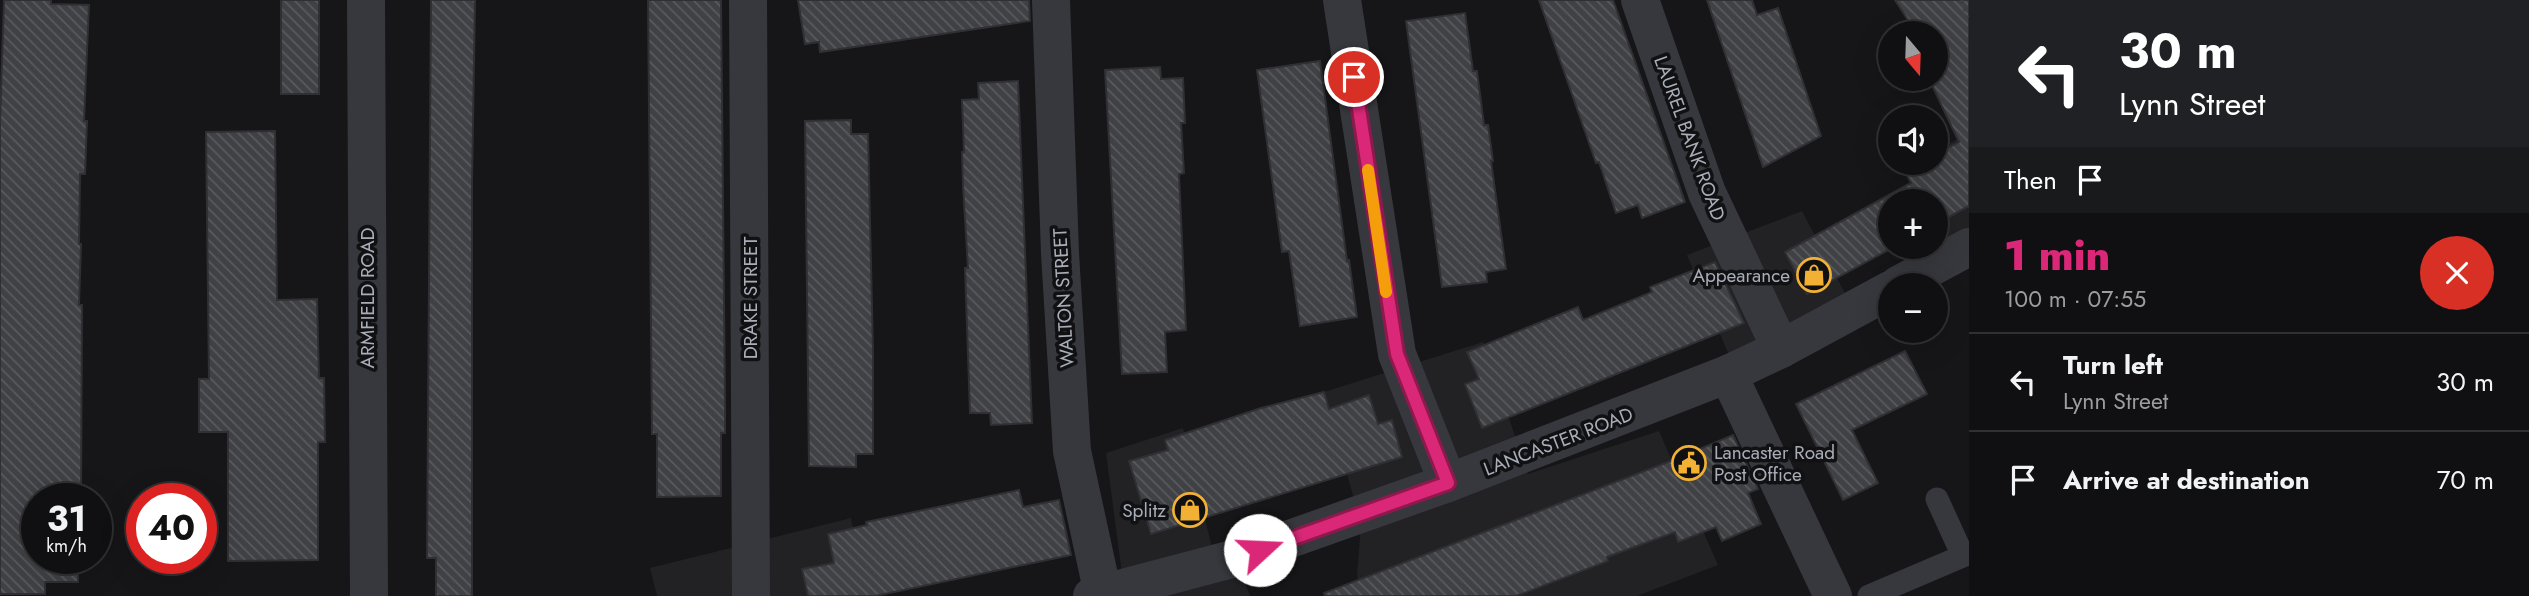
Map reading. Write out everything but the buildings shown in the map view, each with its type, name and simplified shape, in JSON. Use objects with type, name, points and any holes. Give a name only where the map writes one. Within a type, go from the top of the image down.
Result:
[{"type":"street","name":"ARMFIELD ROAD","points":[[366,0],[369,596]]},
{"type":"street","name":"DRAKE STREET","points":[[748,0],[751,596]]},
{"type":"street","name":"WALTON STREET","points":[[1051,0],[1060,253],[1072,451],[1098,595]]},
{"type":"street","points":[[1342,0],[1397,354],[1448,483]]},
{"type":"street","name":"LAUREL BANK ROAD","points":[[1640,0],[1707,194],[1781,349]]},
{"type":"street","points":[[1920,273],[1969,247]]},
{"type":"street","name":"LANCASTER ROAD","points":[[1098,595],[1236,558],[1448,483],[1728,374],[1781,349],[1878,296]]},
{"type":"street","points":[[1728,374],[1833,596]]},
{"type":"lane","points":[[1869,596],[1962,556],[1937,499]]},
{"type":"path","points":[[1961,0],[1969,17]]},
{"type":"shaded area","points":[[1969,133],[1969,240],[1948,251],[1948,189],[1913,189],[1907,175],[1948,175],[1948,144]]},
{"type":"shaded area","points":[[1802,211],[1860,322],[1741,384],[1687,255]]},
{"type":"shaded area","points":[[1483,342],[1528,474],[1659,431],[1718,565],[1637,596],[1364,596],[1357,576],[1361,524],[1324,392]]},
{"type":"shaded area","points":[[1183,428],[1214,556],[1123,581],[1106,453]]},
{"type":"shaded area","points":[[851,518],[865,596],[657,596],[650,568]]},
{"type":"shaded area","points":[[1239,567],[1250,596],[1117,596]]},
{"type":"slow traffic","points":[[1368,170],[1386,292]]},
{"type":"place","name":"Appearance","points":[[1814,275]]},
{"type":"place","name":"Lancaster Road Post Office","points":[[1689,463]]},
{"type":"place","name":"Splitz","points":[[1190,510]]},
{"type":"route","points":[[1260,550],[1448,483],[1397,354],[1354,77]]}]
